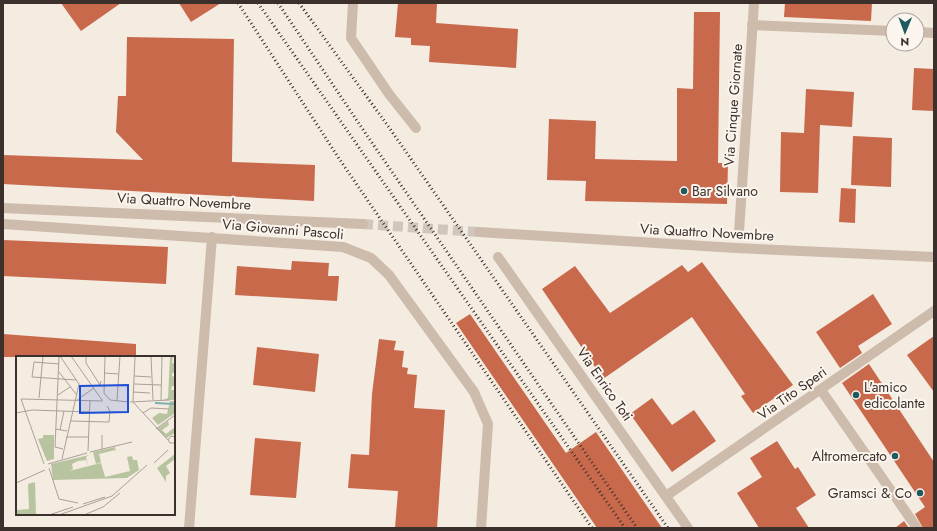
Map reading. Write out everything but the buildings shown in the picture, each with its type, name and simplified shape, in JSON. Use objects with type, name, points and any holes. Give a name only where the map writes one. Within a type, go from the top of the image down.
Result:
[{"type":"street","points":[[353,3],[351,38],[389,94],[416,128]]},
{"type":"street","name":"Via Cinque Giornate","points":[[739,232],[754,3]]},
{"type":"street","points":[[752,25],[885,31]]},
{"type":"street","name":"Via Quattro Novembre","points":[[3,208],[363,224]]},
{"type":"street","name":"Via Giovanni Pascoli","points":[[3,224],[343,247],[371,258],[389,275],[474,392],[488,424],[481,528]]},
{"type":"street","name":"Via Quattro Novembre","points":[[479,232],[736,248],[934,257]]},
{"type":"street","points":[[189,528],[212,237]]},
{"type":"street","name":"Via Enrico Toti","points":[[498,257],[688,528]]},
{"type":"street","name":"Via Tito Speri","points":[[666,496],[934,311]]},
{"type":"street","points":[[821,390],[917,528]]},
{"type":"tunnel","points":[[363,224],[479,232]]},
{"type":"railway","points":[[238,3],[340,160],[592,528]]},
{"type":"railway","points":[[258,3],[625,528]]},
{"type":"railway","points":[[278,3],[368,137],[637,528]]},
{"type":"railway","points":[[299,3],[388,126],[668,528]]},
{"type":"place","name":"Bar Silvano","points":[[684,191]]},
{"type":"place","name":"L'amico edicolante","points":[[856,395]]},
{"type":"place","name":"Altromercato","points":[[895,456]]},
{"type":"place","name":"Gramsci & Co","points":[[920,493]]}]
